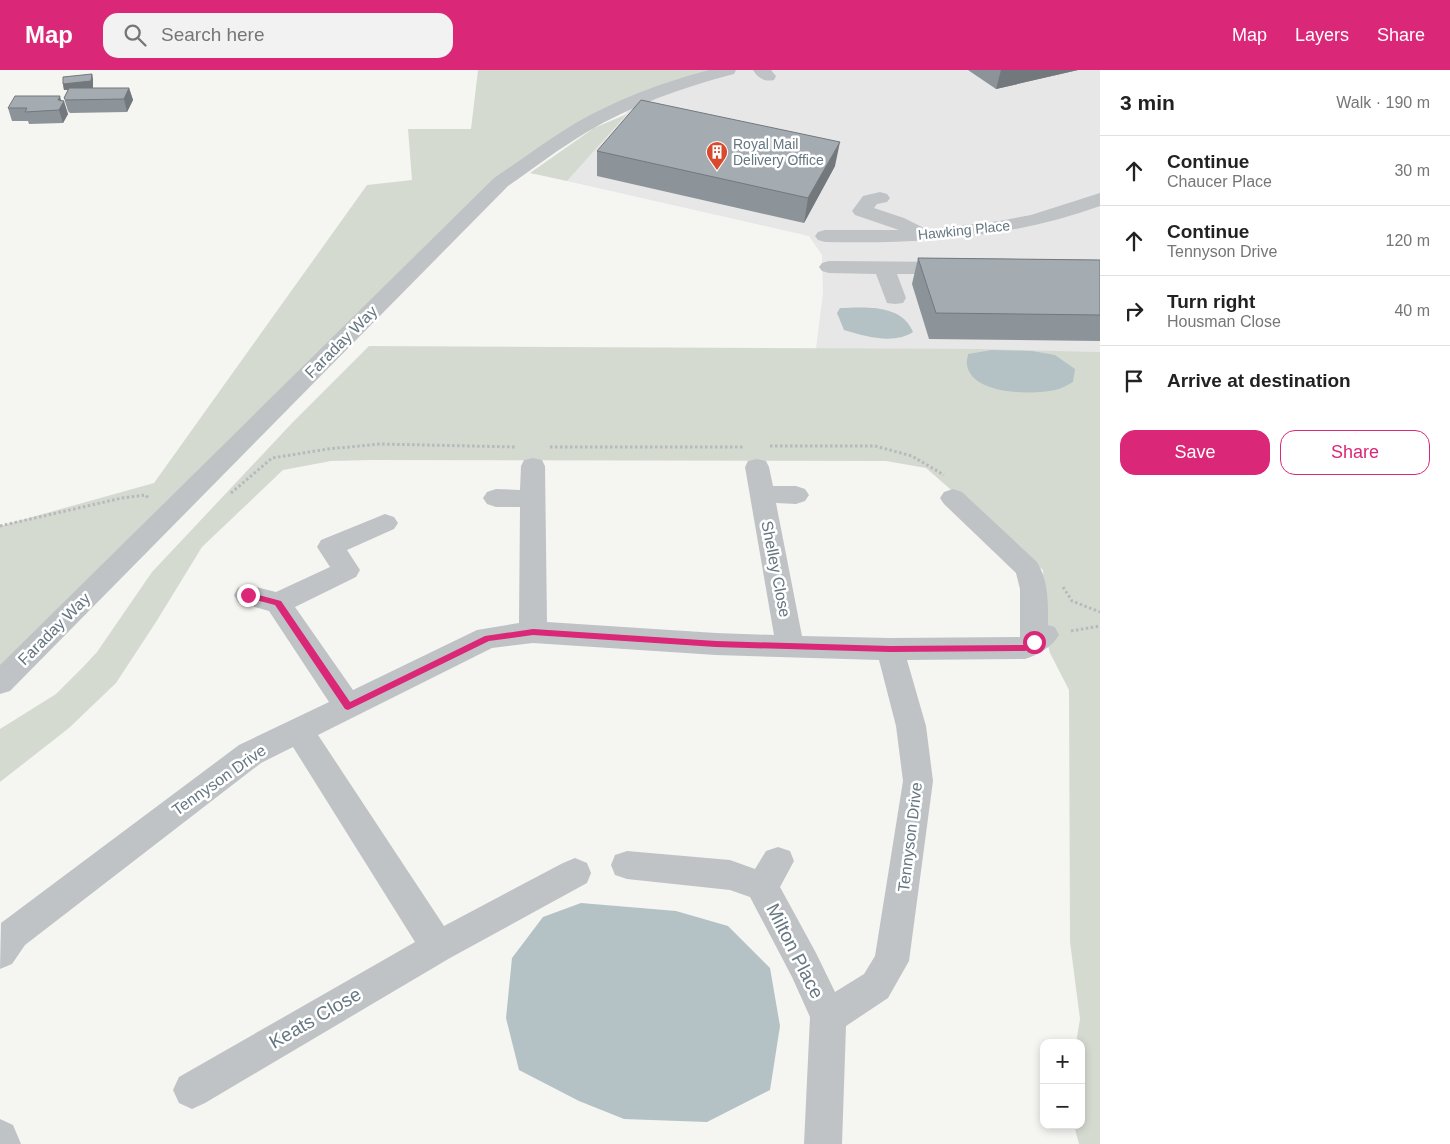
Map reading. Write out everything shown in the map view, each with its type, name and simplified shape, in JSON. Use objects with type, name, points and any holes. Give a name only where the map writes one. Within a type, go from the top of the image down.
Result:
[{"type":"street","name":"Faraday Way","points":[[0,683],[501,182],[593,122],[659,93],[710,74],[728,70]]},
{"type":"street","points":[[880,198],[870,200],[862,211],[897,222],[928,235]]},
{"type":"street","name":"Hawking Place","points":[[825,236],[928,235],[998,228],[1043,219],[1072,211],[1100,200]]},
{"type":"street","points":[[852,237],[857,257]]},
{"type":"street","points":[[829,267],[970,268]]},
{"type":"street","points":[[884,267],[895,298]]},
{"type":"street","points":[[533,453],[533,632]]},
{"type":"street","name":"Shelley Close","points":[[755,453],[790,645]]},
{"type":"street","points":[[890,649],[1034,647],[1034,589],[1028,569],[949,487]]},
{"type":"street","points":[[762,494],[796,494]]},
{"type":"street","points":[[496,498],[533,499]]},
{"type":"street","points":[[248,595],[278,603],[347,570],[330,547],[385,523]]},
{"type":"street","points":[[278,603],[348,706]]},
{"type":"street","name":"Tennyson Drive","points":[[0,953],[13,934],[242,760],[298,729],[488,638],[533,632],[716,644],[890,649],[911,726],[918,781],[892,961],[876,986],[828,1017]]},
{"type":"street","points":[[298,729],[438,947]]},
{"type":"street","name":"Milton Place","points":[[627,865],[730,875],[770,874],[804,965],[828,1017]]},
{"type":"street","name":"Keats Close","points":[[192,1090],[438,947],[575,872]]},
{"type":"street","points":[[823,1144],[828,1017]]},
{"type":"street","points":[[0,1138],[2,1144]]},
{"type":"path","points":[[227,496],[272,458],[380,444],[533,453],[755,453],[802,444],[874,446],[912,456],[949,487]]},
{"type":"path","points":[[0,526],[122,498],[146,495],[151,502]]},
{"type":"path","points":[[1058,579],[1072,602],[1100,612]]},
{"type":"shaded area","points":[[478,70],[728,70],[635,103],[501,182],[0,683],[0,526],[154,483],[367,185],[412,180],[408,129],[471,129]]},
{"type":"shaded area","points":[[728,70],[1100,70],[1100,352],[816,349],[823,293],[822,255],[809,236],[567,181],[635,103]]},
{"type":"shaded area","points":[[627,114],[567,181],[530,173],[594,128]]},
{"type":"shaded area","points":[[861,307],[892,312],[901,316],[913,332],[905,336],[888,339],[870,337],[844,330],[837,313],[840,308]]},
{"type":"shaded area","points":[[369,346],[981,349],[1100,352],[1100,1144],[1079,1144],[1075,1129],[1085,1129],[1085,1039],[1077,1039],[1080,1019],[1070,942],[1069,690],[1050,653],[1045,635],[1043,570],[926,468],[886,461],[371,460],[331,461],[283,470],[202,547],[116,683],[69,728],[0,782],[0,729],[56,694],[84,666],[97,652],[152,572],[292,423]]},
{"type":"shaded area","points":[[992,350],[1032,351],[1055,355],[1075,369],[1073,382],[1064,387],[1045,392],[1004,391],[991,387],[971,375],[967,362],[968,354]]},
{"type":"shaded area","points":[[581,903],[676,911],[728,926],[770,968],[780,1026],[770,1090],[707,1122],[624,1119],[579,1101],[519,1070],[506,1018],[512,958],[543,917]]},
{"type":"building","points":[[92,74],[91,81],[63,84],[63,77]]},
{"type":"building","points":[[69,88],[129,88],[124,99],[66,100],[64,98]]},
{"type":"building","points":[[15,96],[60,96],[58,100],[64,101],[59,110],[25,112],[27,108],[8,108]]},
{"type":"building","points":[[641,100],[840,142],[808,198],[597,151]]},
{"type":"building","points":[[918,258],[1100,260],[1100,315],[936,313]]},
{"type":"place","name":"Royal Mail Delivery Office","points":[[717,171]]},
{"type":"route","points":[[248,595],[278,603],[348,706],[488,638],[533,632],[716,644],[890,649],[1025,648],[1034,642]]}]
